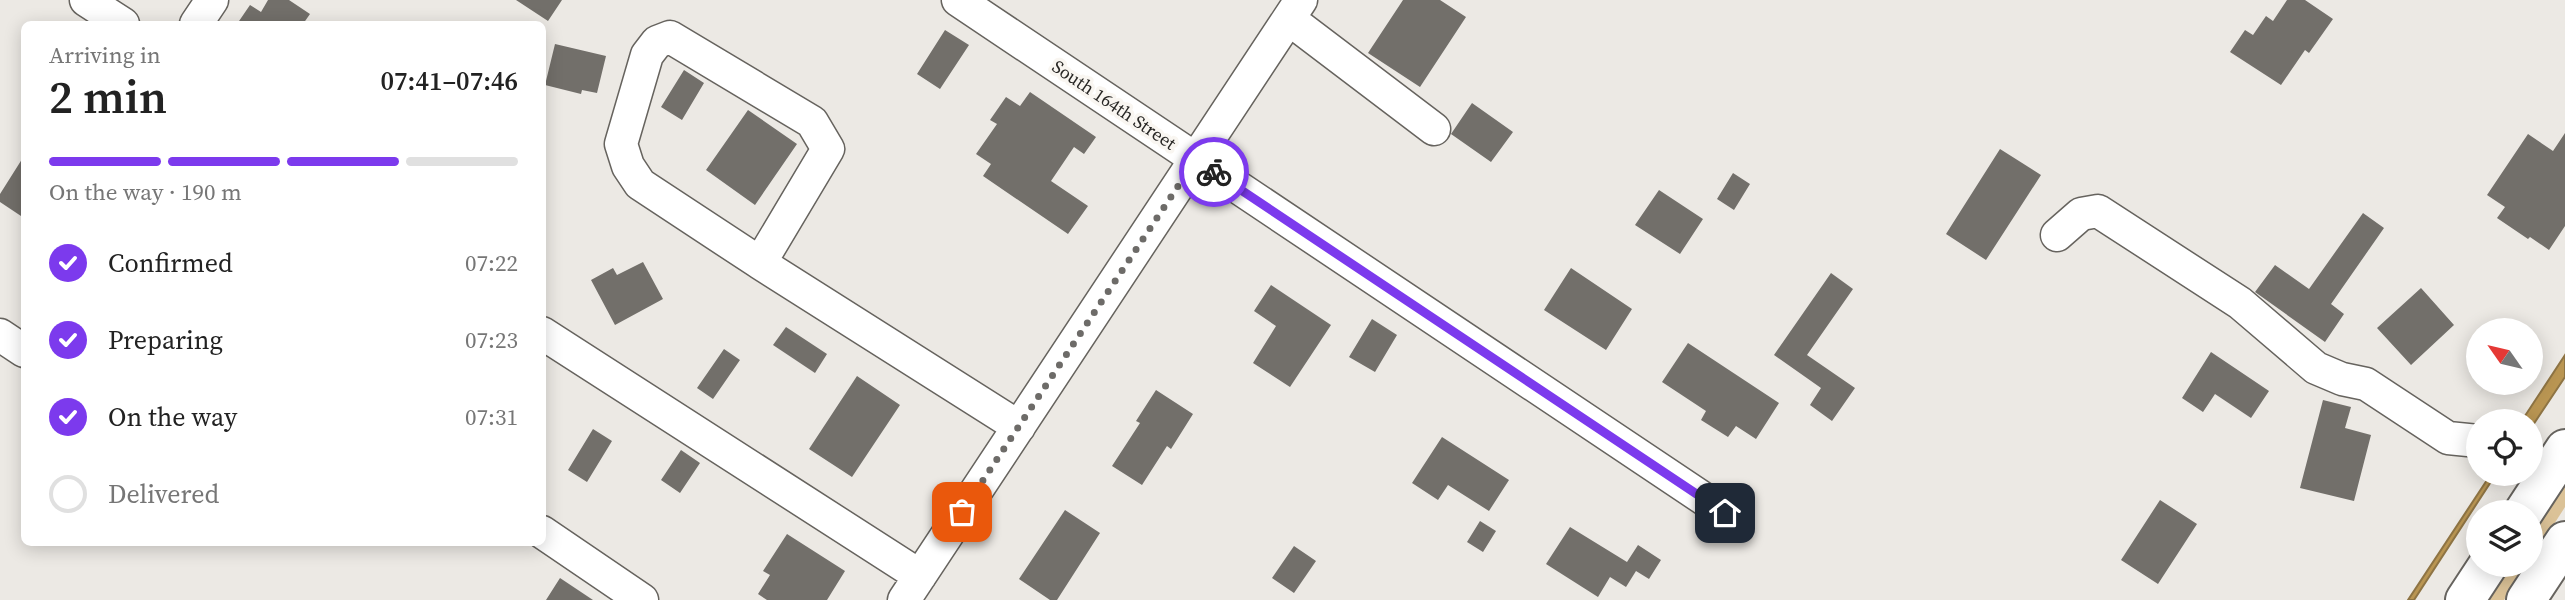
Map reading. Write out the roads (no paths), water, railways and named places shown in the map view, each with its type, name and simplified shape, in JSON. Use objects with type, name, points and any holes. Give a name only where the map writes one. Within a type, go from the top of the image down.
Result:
[{"type":"main road","points":[[2531,490],[2565,449]]},
{"type":"main road","points":[[2526,600],[2565,541]]},
{"type":"main road","points":[[2465,600],[2480,577]]},
{"type":"street","points":[[86,0],[118,21]]},
{"type":"street","points":[[198,21],[212,0]]},
{"type":"street","name":"South 164th Street","points":[[958,0],[1725,513]]},
{"type":"street","points":[[546,336],[912,588],[1295,10],[1434,129]]},
{"type":"street","points":[[760,263],[828,149],[825,141],[812,122],[670,37],[657,42],[647,55],[621,144],[628,166],[640,184],[760,263],[1019,427]]},
{"type":"street","points":[[2057,235],[2081,214],[2098,211],[2241,303],[2316,368],[2342,379],[2366,384],[2448,438],[2466,440]]},
{"type":"street","points":[[0,335],[21,349]]},
{"type":"street","points":[[546,535],[642,600]]}]
